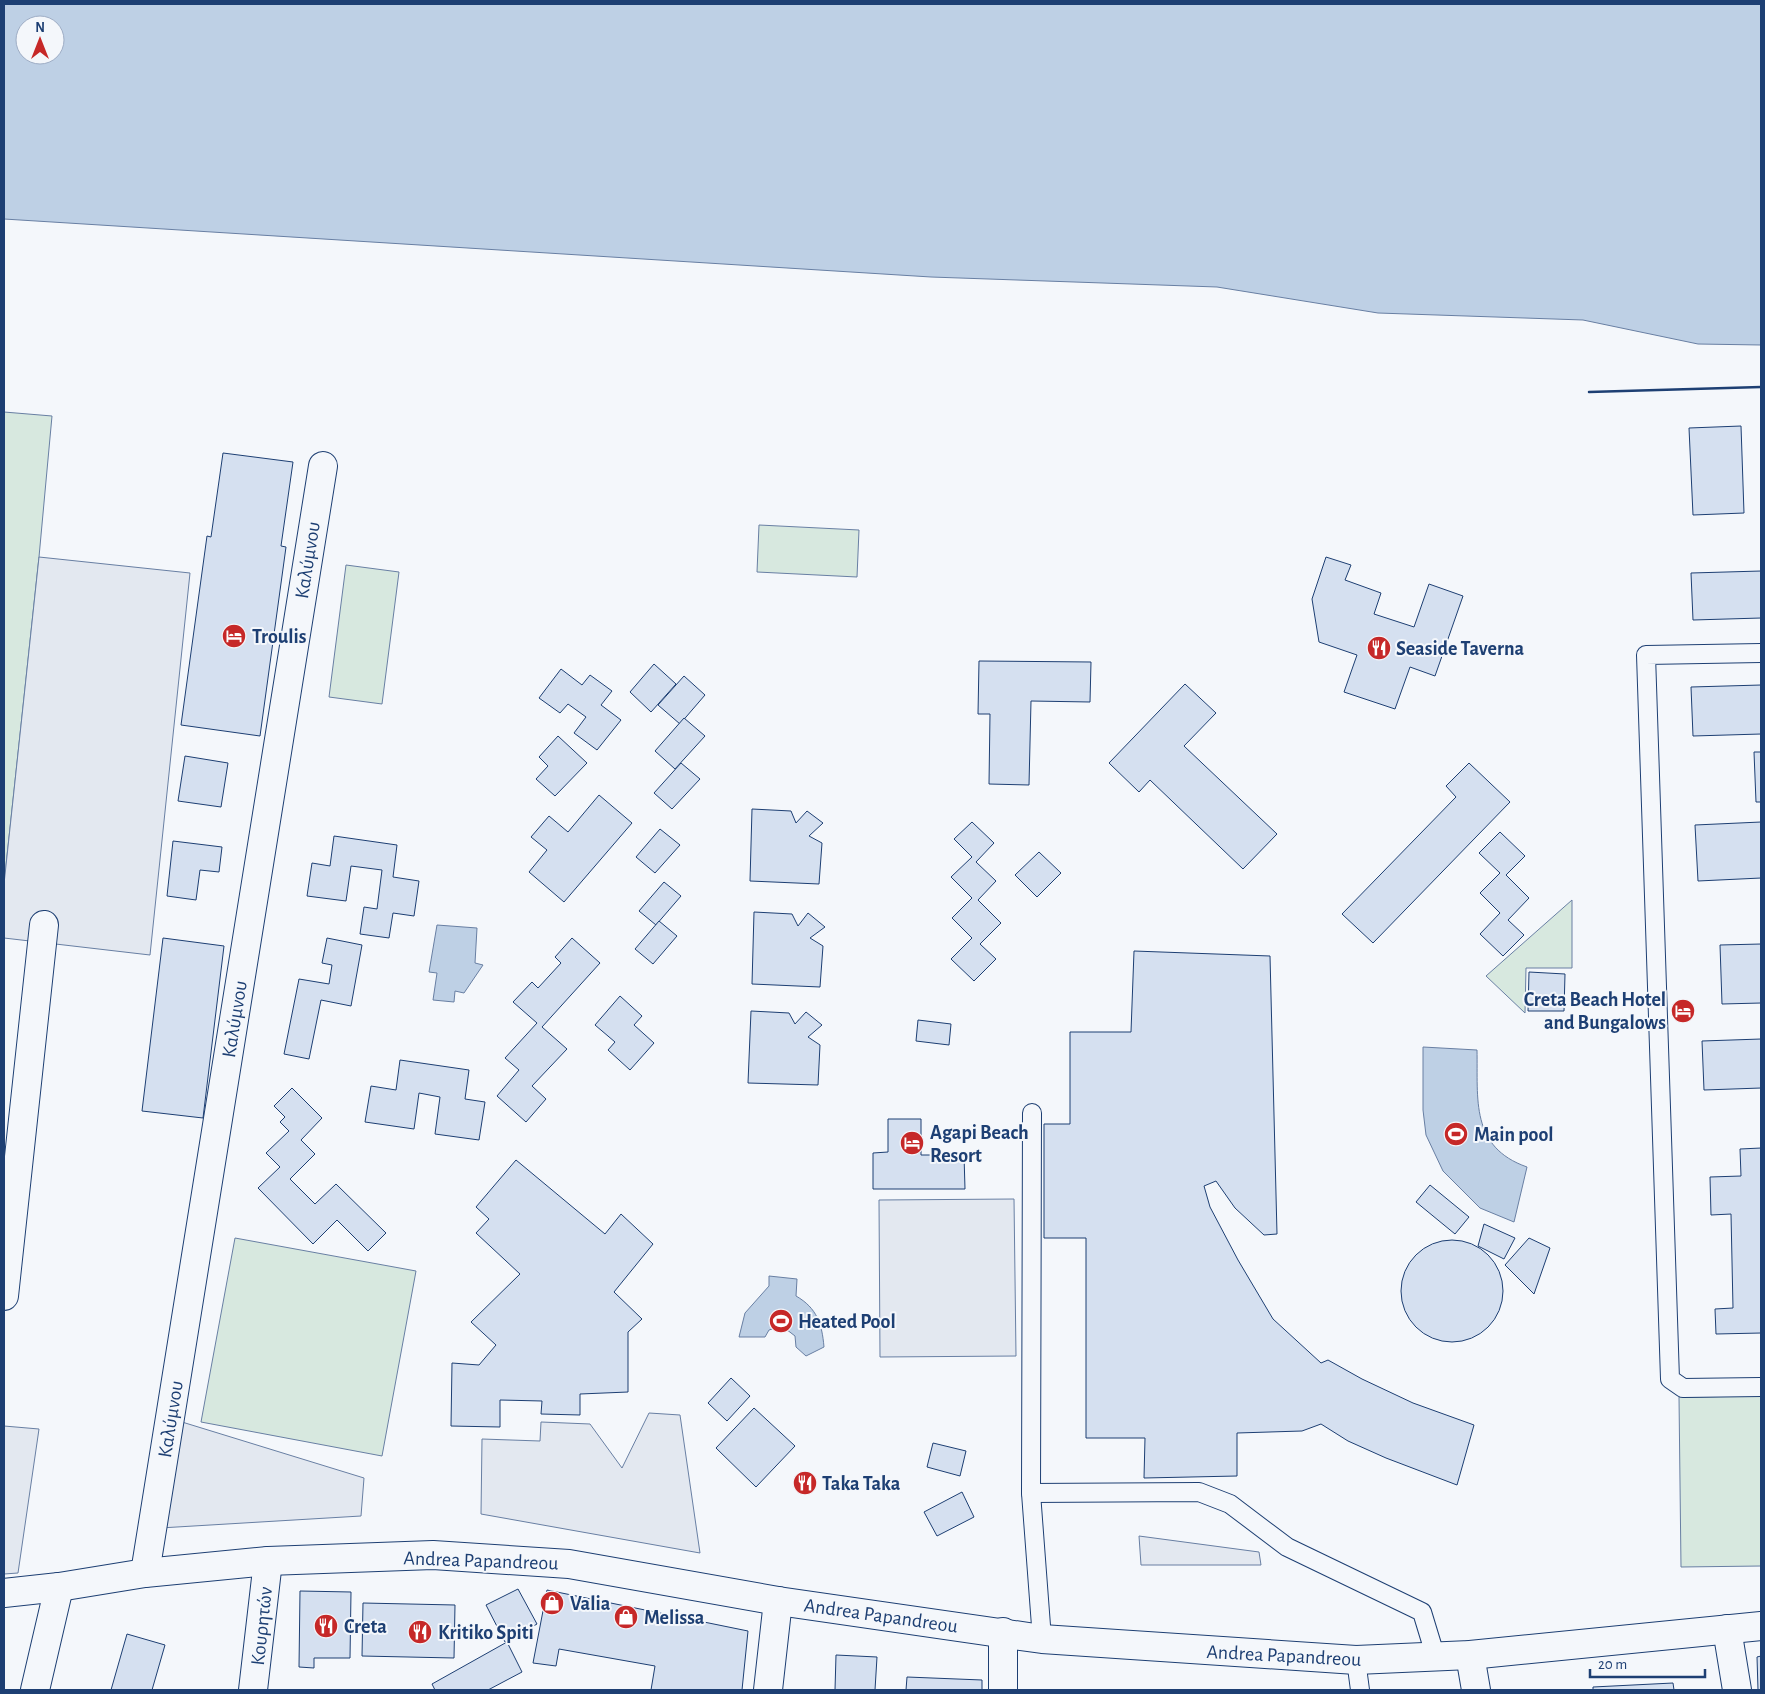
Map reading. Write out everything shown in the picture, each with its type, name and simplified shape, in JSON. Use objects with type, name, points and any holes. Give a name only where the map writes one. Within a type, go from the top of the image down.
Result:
[{"type":"street","name":"Καλύμνου","points":[[145,1572],[323,466]]},
{"type":"street","points":[[4,1296],[44,925]]},
{"type":"street","name":"Andrea Papandreou","points":[[4,1593],[59,1587],[145,1572],[268,1561],[433,1555],[569,1564],[778,1601],[1042,1639],[1356,1660],[1436,1658],[1761,1626]]},
{"type":"street","name":"Κουρητών","points":[[254,1690],[268,1561]]},
{"type":"street","points":[[35,1690],[59,1587]]},
{"type":"street","points":[[768,1690],[778,1601]]},
{"type":"street","points":[[1728,1629],[1737,1690]]},
{"type":"street","points":[[1003,1632],[1003,1690]]},
{"type":"street","points":[[1470,1655],[1476,1690]]},
{"type":"lane","points":[[1761,653],[1646,655],[1670,1380],[1683,1388],[1761,1387]]},
{"type":"lane","points":[[1032,1113],[1031,1493],[1042,1639]]},
{"type":"lane","points":[[1031,1493],[1199,1492],[1230,1504],[1286,1547],[1422,1612],[1436,1658]]},
{"type":"lane","points":[[1356,1660],[1360,1690]]},
{"type":"shaded area","points":[[4,412],[52,416],[4,884]]},
{"type":"shaded area","points":[[759,525],[859,530],[857,577],[757,572]]},
{"type":"shaded area","points":[[39,557],[190,573],[150,955],[4,938],[4,884]]},
{"type":"shaded area","points":[[346,565],[399,572],[382,704],[329,697]]},
{"type":"shaded area","points":[[1572,900],[1572,968],[1526,968],[1525,1013],[1486,976]]},
{"type":"shaded area","points":[[1014,1199],[1016,1356],[880,1357],[879,1200]]},
{"type":"shaded area","points":[[235,1238],[416,1271],[382,1456],[201,1422]]},
{"type":"shaded area","points":[[1761,1396],[1761,1566],[1681,1567],[1679,1397]]},
{"type":"shaded area","points":[[649,1413],[680,1415],[700,1553],[481,1514],[482,1439],[540,1441],[541,1422],[590,1424],[622,1468]]},
{"type":"shaded area","points":[[182,1422],[364,1478],[361,1516],[160,1528]]},
{"type":"shaded area","points":[[4,1426],[39,1429],[18,1573],[4,1574]]},
{"type":"shaded area","points":[[1139,1536],[1259,1552],[1261,1565],[1141,1565]]},
{"type":"water","points":[[4,4],[1761,4],[1761,345],[1698,344],[1583,320],[1378,313],[1217,287],[931,277],[4,219]]},
{"type":"water","points":[[437,925],[477,928],[475,963],[483,965],[464,993],[455,991],[454,1002],[433,1000],[437,973],[429,972]]},
{"type":"water","name":"Main pool","points":[[1423,1047],[1477,1050],[1478,1103],[1486,1134],[1495,1147],[1509,1158],[1527,1167],[1514,1222],[1480,1208],[1443,1171],[1426,1135],[1423,1110]]},
{"type":"water","name":"Heated Pool","points":[[769,1276],[797,1279],[796,1296],[814,1311],[822,1331],[824,1347],[806,1356],[796,1347],[795,1336],[782,1326],[769,1330],[765,1337],[739,1337],[745,1313],[769,1286]]},
{"type":"building","points":[[1741,426],[1744,513],[1693,515],[1689,428]]},
{"type":"building","name":"Troulis","points":[[223,453],[293,462],[281,546],[286,547],[260,736],[181,725],[207,536],[211,537]]},
{"type":"building","points":[[1326,557],[1351,565],[1345,580],[1381,593],[1374,614],[1414,627],[1429,584],[1463,596],[1435,676],[1410,667],[1395,709],[1344,692],[1357,655],[1319,642],[1312,599]]},
{"type":"building","points":[[1761,571],[1761,618],[1693,620],[1691,573]]},
{"type":"building","points":[[979,661],[1091,662],[1090,702],[1031,701],[1029,785],[989,784],[990,714],[978,714]]},
{"type":"building","points":[[654,664],[676,684],[651,712],[630,692]]},
{"type":"building","points":[[561,669],[582,685],[590,675],[612,691],[601,705],[621,720],[597,750],[574,733],[586,717],[568,704],[560,713],[539,698]]},
{"type":"building","points":[[684,676],[705,695],[680,724],[658,705]]},
{"type":"building","points":[[1185,684],[1216,713],[1184,746],[1277,834],[1243,869],[1150,780],[1139,792],[1109,763]]},
{"type":"building","points":[[1761,685],[1761,734],[1693,736],[1691,687]]},
{"type":"building","points":[[684,718],[705,736],[675,769],[655,751]]},
{"type":"building","points":[[558,736],[587,763],[555,796],[536,779],[548,766],[539,757]]},
{"type":"building","points":[[1754,752],[1761,752],[1761,802],[1756,802]]},
{"type":"building","points":[[185,756],[228,763],[221,807],[178,801]]},
{"type":"building","points":[[681,763],[700,779],[672,809],[654,793]]},
{"type":"building","points":[[1469,763],[1510,802],[1373,943],[1342,914],[1456,797],[1446,786]]},
{"type":"building","points":[[599,795],[632,823],[564,902],[529,872],[547,850],[531,837],[549,816],[568,832]]},
{"type":"building","points":[[752,809],[791,811],[796,823],[807,811],[823,823],[809,836],[822,843],[819,884],[750,881]]},
{"type":"building","points":[[972,822],[994,843],[976,862],[996,881],[978,900],[1001,923],[980,944],[996,959],[974,981],[951,959],[972,938],[952,918],[972,898],[951,877],[972,857],[954,839]]},
{"type":"building","points":[[1761,822],[1761,878],[1698,881],[1695,825]]},
{"type":"building","points":[[660,829],[680,845],[655,873],[636,857]]},
{"type":"building","points":[[1500,832],[1525,856],[1506,875],[1529,898],[1508,920],[1524,935],[1503,956],[1480,934],[1500,913],[1480,893],[1500,873],[1479,853]]},
{"type":"building","points":[[334,836],[397,845],[393,877],[419,881],[414,916],[393,913],[389,938],[360,934],[364,907],[377,909],[382,870],[351,866],[346,901],[307,896],[312,863],[330,866]]},
{"type":"building","points":[[173,841],[222,847],[219,872],[200,870],[196,900],[167,896]]},
{"type":"building","points":[[1039,852],[1061,873],[1037,897],[1015,875]]},
{"type":"building","points":[[664,882],[681,896],[656,925],[639,911]]},
{"type":"building","points":[[754,912],[792,914],[798,926],[808,913],[825,927],[810,938],[823,946],[820,987],[752,984]]},
{"type":"building","points":[[659,921],[677,936],[653,964],[635,949]]},
{"type":"building","points":[[163,938],[224,946],[203,1118],[142,1111]]},
{"type":"building","points":[[327,938],[362,945],[351,1006],[321,1000],[309,1059],[284,1054],[299,979],[329,984],[332,965],[322,963]]},
{"type":"building","points":[[572,938],[600,963],[542,1027],[567,1049],[532,1086],[546,1099],[526,1122],[497,1096],[519,1070],[505,1058],[537,1023],[513,1002],[532,982],[538,988],[561,963],[555,957]]},
{"type":"building","points":[[1761,944],[1761,1003],[1722,1004],[1720,945]]},
{"type":"building","points":[[1134,951],[1270,956],[1277,1234],[1264,1235],[1235,1208],[1216,1181],[1204,1186],[1210,1207],[1238,1260],[1273,1319],[1321,1363],[1328,1360],[1362,1379],[1413,1403],[1474,1425],[1457,1485],[1386,1458],[1348,1441],[1321,1424],[1302,1431],[1237,1433],[1237,1476],[1144,1478],[1145,1438],[1086,1438],[1086,1238],[1044,1238],[1044,1124],[1070,1124],[1070,1032],[1131,1032]]},
{"type":"building","points":[[1529,972],[1565,974],[1564,1011],[1528,1011]]},
{"type":"building","points":[[620,996],[642,1016],[634,1025],[654,1043],[630,1070],[608,1050],[615,1042],[595,1025]]},
{"type":"building","points":[[751,1011],[789,1013],[795,1024],[806,1012],[822,1025],[808,1037],[820,1045],[818,1085],[748,1083]]},
{"type":"building","points":[[918,1020],[951,1024],[949,1045],[916,1041]]},
{"type":"building","points":[[1761,1039],[1761,1088],[1704,1090],[1702,1041]]},
{"type":"building","points":[[400,1060],[469,1070],[465,1099],[485,1102],[479,1140],[435,1134],[440,1097],[419,1093],[414,1129],[365,1122],[371,1086],[396,1090]]},
{"type":"building","points":[[292,1088],[322,1118],[301,1140],[315,1154],[290,1179],[315,1204],[336,1184],[386,1233],[368,1251],[337,1220],[313,1244],[258,1188],[280,1167],[266,1153],[289,1131],[280,1122],[285,1117],[274,1106]]},
{"type":"building","points":[[888,1119],[921,1119],[921,1155],[964,1155],[965,1189],[873,1189],[873,1153],[888,1152]]},
{"type":"building","points":[[1761,1148],[1761,1333],[1716,1334],[1715,1309],[1733,1308],[1731,1214],[1711,1215],[1710,1177],[1741,1176],[1740,1149]]},
{"type":"building","points":[[516,1160],[605,1234],[621,1214],[653,1244],[614,1292],[642,1319],[628,1332],[628,1392],[580,1394],[580,1415],[541,1414],[542,1401],[500,1400],[500,1427],[451,1426],[452,1363],[479,1365],[496,1345],[471,1322],[520,1274],[476,1233],[489,1219],[476,1207]]},
{"type":"building","points":[[1430,1185],[1469,1217],[1455,1234],[1416,1202]]},
{"type":"building","points":[[1484,1224],[1515,1238],[1504,1259],[1478,1246]]},
{"type":"building","points":[[1529,1238],[1550,1248],[1534,1294],[1505,1265]]},
{"type":"building","points":[[1452,1240],[1472,1244],[1488,1255],[1499,1271],[1503,1291],[1499,1311],[1488,1327],[1472,1338],[1452,1342],[1432,1338],[1416,1327],[1405,1311],[1401,1291],[1405,1271],[1416,1255],[1432,1244]]},
{"type":"building","points":[[731,1378],[750,1396],[727,1421],[708,1403]]},
{"type":"building","points":[[754,1408],[795,1446],[756,1487],[716,1448]]},
{"type":"building","points":[[933,1443],[966,1451],[960,1476],[927,1467]]},
{"type":"building","points":[[962,1492],[974,1517],[937,1536],[924,1512]]},
{"type":"building","points":[[518,1589],[537,1624],[505,1642],[486,1605]]},
{"type":"building","points":[[547,1590],[748,1631],[742,1690],[651,1690],[655,1666],[559,1649],[556,1666],[533,1663]]},
{"type":"building","points":[[300,1591],[351,1592],[350,1658],[314,1658],[314,1668],[299,1667]]},
{"type":"building","points":[[363,1603],[455,1605],[454,1658],[362,1656]]},
{"type":"building","points":[[127,1634],[165,1645],[152,1690],[111,1690]]},
{"type":"building","points":[[507,1642],[522,1672],[488,1690],[435,1690],[432,1684]]},
{"type":"building","points":[[836,1655],[877,1657],[875,1690],[835,1690]]},
{"type":"building","points":[[1761,1656],[1761,1690],[1758,1690],[1757,1657]]},
{"type":"building","points":[[907,1677],[982,1680],[982,1690],[906,1690]]},
{"type":"building","points":[[1673,1683],[1674,1690],[1593,1690],[1593,1687]]},
{"type":"wall","points":[[1589,392],[1761,387]]},
{"type":"place","name":"Troulis","points":[[234,636]]},
{"type":"place","name":"Seaside Taverna","points":[[1379,648]]},
{"type":"place","name":"Creta Beach Hotel and Bungalows","points":[[1683,1011]]},
{"type":"place","name":"Main pool","points":[[1456,1134]]},
{"type":"place","name":"Agapi Beach Resort","points":[[912,1143]]},
{"type":"place","name":"Heated Pool","points":[[781,1321]]},
{"type":"place","name":"Taka Taka","points":[[805,1483]]},
{"type":"place","name":"Valia","points":[[552,1603]]},
{"type":"place","name":"Melissa","points":[[626,1617]]},
{"type":"place","name":"Creta","points":[[326,1626]]},
{"type":"place","name":"Kritiko Spiti","points":[[420,1632]]}]
